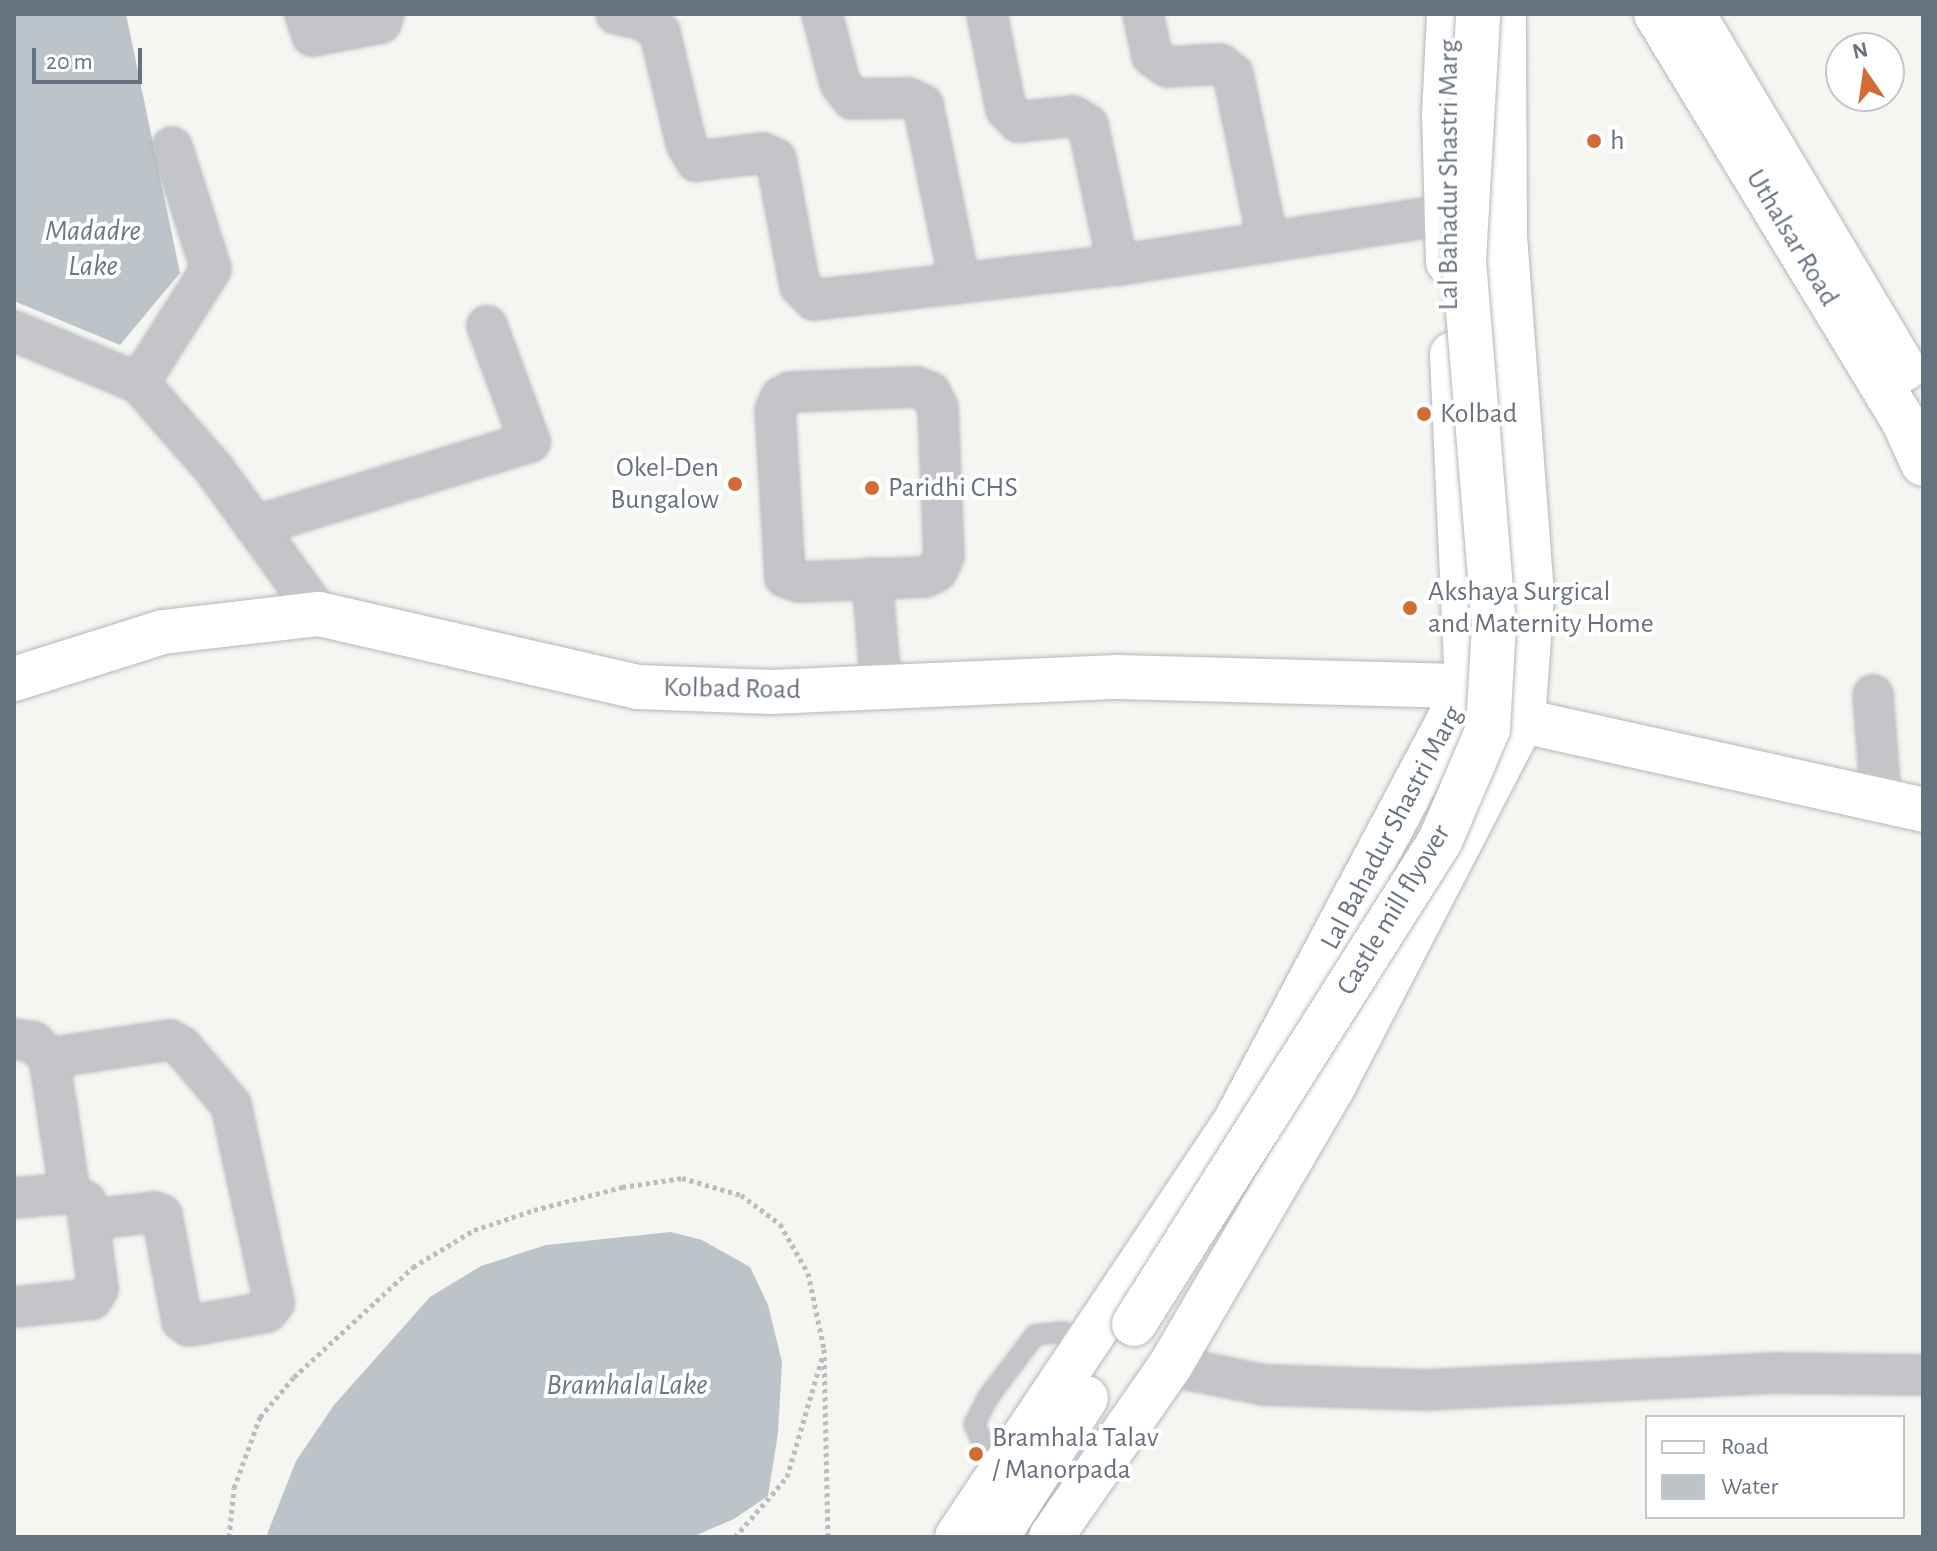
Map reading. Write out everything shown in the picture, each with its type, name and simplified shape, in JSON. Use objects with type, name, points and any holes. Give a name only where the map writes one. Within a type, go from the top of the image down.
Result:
[{"type":"main road","name":"Lal Bahadur Shastri Marg","points":[[957,1537],[1235,1122],[1467,686],[1445,215],[1449,14]]},
{"type":"main road","name":"Castle mill flyover","points":[[997,1537],[1440,841],[1488,729],[1494,626],[1464,260],[1478,14]]},
{"type":"main road","name":"Lal Bahadur Shastri Marg","points":[[1051,1537],[1170,1366],[1334,1085],[1523,721],[1532,595],[1505,234],[1504,14]]},
{"type":"main road","name":"Uthalsar Road","points":[[1656,14],[1817,248],[1923,464]]},
{"type":"main road","points":[[1693,14],[1817,248],[1923,400]]},
{"type":"main road","name":"Kolbad Road","points":[[14,679],[163,632],[319,614],[638,687],[771,692],[881,685],[1134,677],[1467,686]]},
{"type":"main road","points":[[1467,686],[1523,721],[1923,810]]},
{"type":"street","points":[[305,14],[312,36],[381,23],[384,14]]},
{"type":"street","points":[[616,14],[644,20],[660,33],[686,143],[696,161],[763,153],[776,159],[800,286],[814,300],[1118,265],[1445,215]]},
{"type":"street","points":[[822,14],[840,83],[852,99],[908,98],[923,105],[960,283]]},
{"type":"street","points":[[987,14],[1006,109],[1018,122],[1073,116],[1088,125],[1118,265]]},
{"type":"street","points":[[1143,14],[1152,56],[1168,67],[1220,64],[1233,74],[1268,242]]},
{"type":"street","points":[[139,383],[211,269],[172,147]]},
{"type":"street","points":[[255,526],[530,442],[487,326]]},
{"type":"street","points":[[14,331],[139,383],[255,526],[319,614]]},
{"type":"street","points":[[916,387],[930,392],[938,408],[944,556],[937,571],[925,577],[872,578],[800,582],[785,577],[775,411],[781,397],[791,392],[916,387]]},
{"type":"street","points":[[872,578],[881,685]]},
{"type":"street","points":[[1873,695],[1881,800]]},
{"type":"street","points":[[14,1039],[34,1042],[49,1058],[98,1289],[92,1299],[14,1307]]},
{"type":"street","points":[[14,1198],[162,1215],[182,1321],[189,1326],[267,1312],[274,1303],[231,1105],[182,1047],[170,1040],[49,1058]]},
{"type":"street","points":[[1170,1366],[1265,1385],[1425,1390],[1774,1373],[1923,1375]]},
{"type":"path","points":[[229,1537],[234,1488],[260,1417],[294,1377],[413,1267],[474,1230],[534,1210],[622,1187],[682,1178],[741,1195],[780,1224],[808,1273],[824,1349],[828,1537]]},
{"type":"path","points":[[735,1537],[787,1477],[824,1349]]},
{"type":"water","name":"Madadre Lake","points":[[14,14],[126,14],[180,273],[120,345],[14,301]]},
{"type":"water","name":"Bramhala Lake","points":[[671,1232],[702,1240],[750,1267],[768,1305],[782,1362],[778,1433],[768,1496],[734,1519],[692,1537],[266,1537],[296,1461],[334,1405],[430,1297],[481,1266],[546,1245]]},
{"type":"place","name":"h","points":[[1594,141]]},
{"type":"place","name":"Kolbad","points":[[1424,414]]},
{"type":"place","name":"Okel-Den Bungalow","points":[[735,484]]},
{"type":"place","name":"Paridhi CHS","points":[[872,488]]},
{"type":"place","name":"Akshaya Surgical and Maternity Home","points":[[1410,608]]},
{"type":"place","name":"Bramhala Talav / Manorpada","points":[[976,1454]]}]
